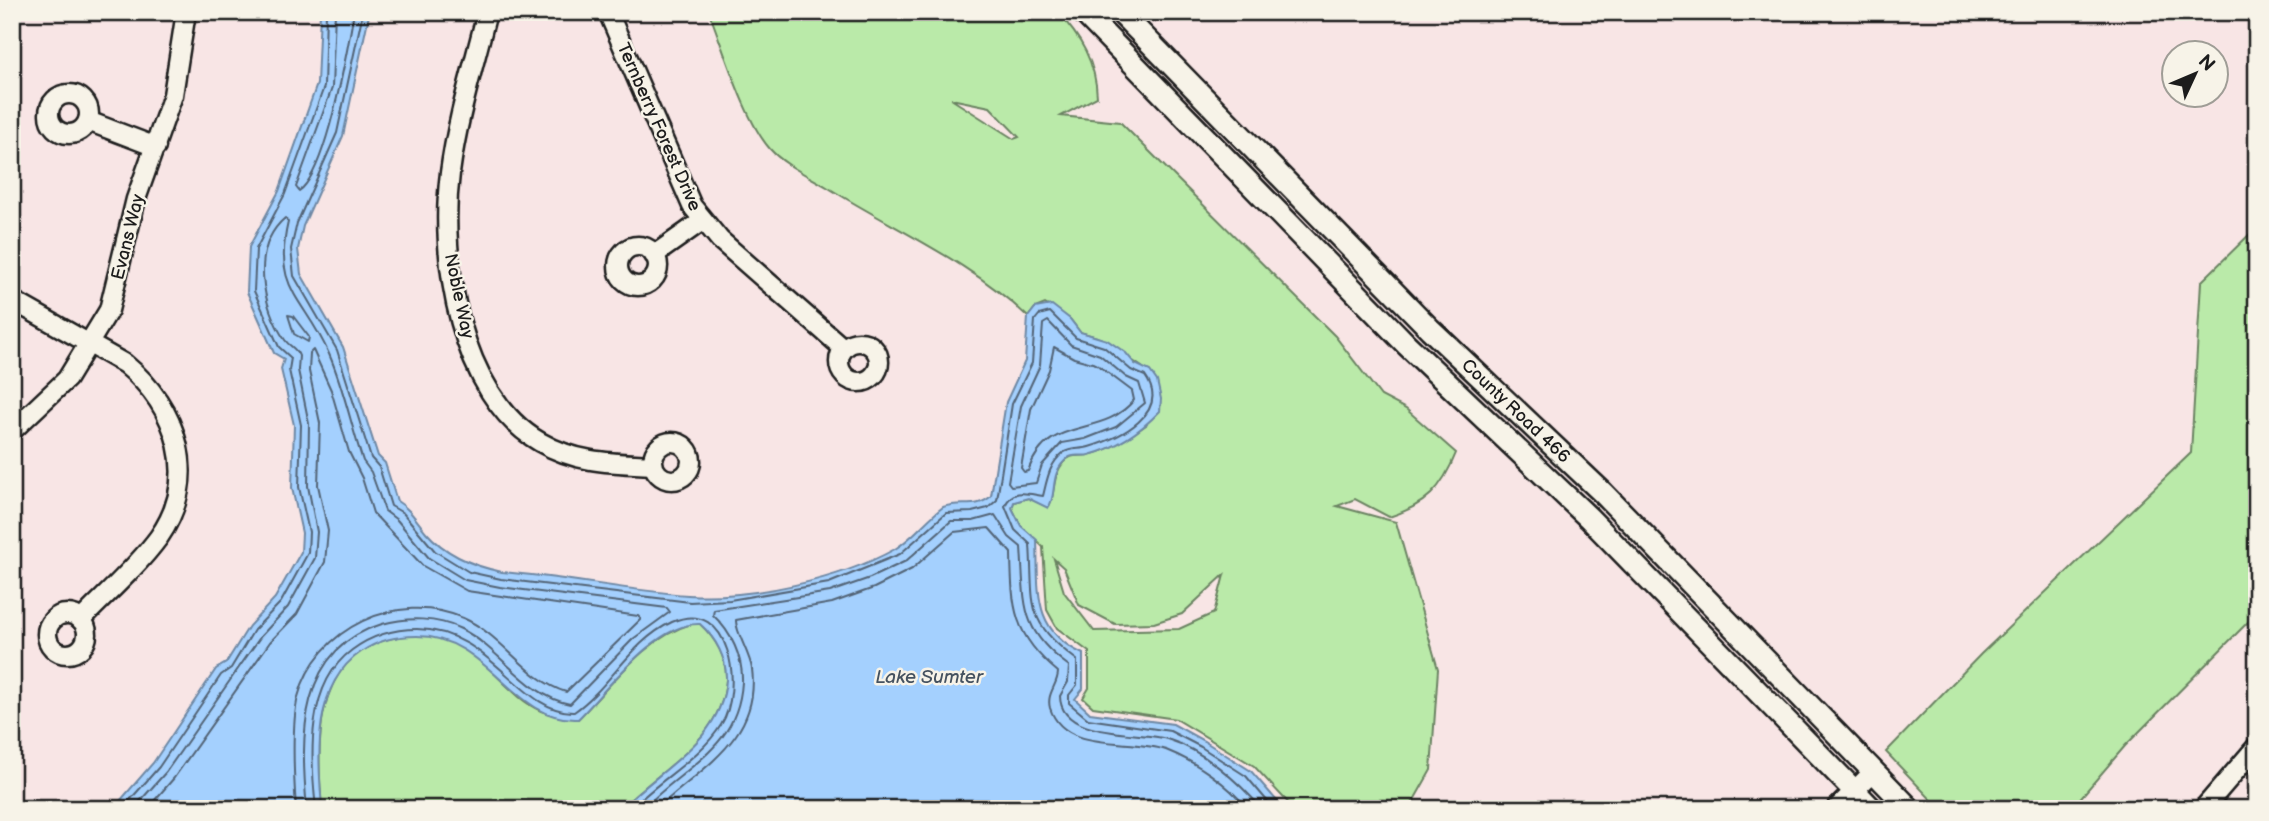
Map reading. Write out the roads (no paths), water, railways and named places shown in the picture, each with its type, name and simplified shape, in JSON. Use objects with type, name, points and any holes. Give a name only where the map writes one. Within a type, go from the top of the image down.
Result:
[{"type":"main road","name":"County Road 466","points":[[1083,12],[1407,345],[1589,518],[1872,809]]},
{"type":"main road","name":"County Road 466","points":[[1120,12],[1430,328],[1603,493],[1910,809]]},
{"type":"street","name":"Evans Way","points":[[12,431],[67,379],[108,310],[136,200],[173,95],[186,12]]},
{"type":"street","name":"Noble Way","points":[[487,12],[455,144],[447,198],[452,276],[470,347],[487,388],[515,423],[534,438],[572,457],[653,465]]},
{"type":"street","name":"Ternberry Forest Drive","points":[[608,12],[682,187],[702,221],[739,258],[843,348]]},
{"type":"street","points":[[88,121],[156,147]]},
{"type":"street","points":[[654,255],[702,221]]},
{"type":"street","points":[[12,300],[125,364],[164,406],[177,441],[180,479],[173,509],[158,537],[80,620]]},
{"type":"street","points":[[2203,809],[2257,746]]},
{"type":"street","points":[[1836,809],[1874,771]]},
{"type":"water","name":"Lake Sumter","points":[[320,12],[369,12],[369,15],[343,136],[303,226],[298,249],[301,274],[343,347],[378,456],[385,463],[397,501],[442,547],[470,563],[502,572],[688,595],[739,594],[766,590],[848,570],[902,545],[943,507],[980,503],[991,496],[1006,402],[1025,361],[1028,317],[1035,308],[1052,305],[1070,319],[1080,332],[1107,340],[1126,353],[1135,364],[1150,371],[1157,381],[1161,399],[1160,411],[1128,438],[1099,452],[1075,455],[1062,464],[1048,508],[1028,498],[1014,502],[1012,508],[1021,526],[1037,540],[1039,591],[1046,620],[1054,633],[1083,654],[1083,689],[1075,699],[1090,713],[1173,724],[1251,771],[1284,809],[621,809],[701,737],[722,701],[726,680],[725,664],[716,642],[700,624],[684,626],[650,646],[578,719],[555,716],[535,707],[463,649],[442,640],[417,636],[374,644],[345,666],[326,702],[320,744],[322,809],[113,809],[153,763],[216,669],[226,663],[249,626],[275,598],[301,552],[302,533],[292,488],[294,425],[281,369],[284,359],[274,353],[247,292],[249,247],[279,191],[317,84]]}]
